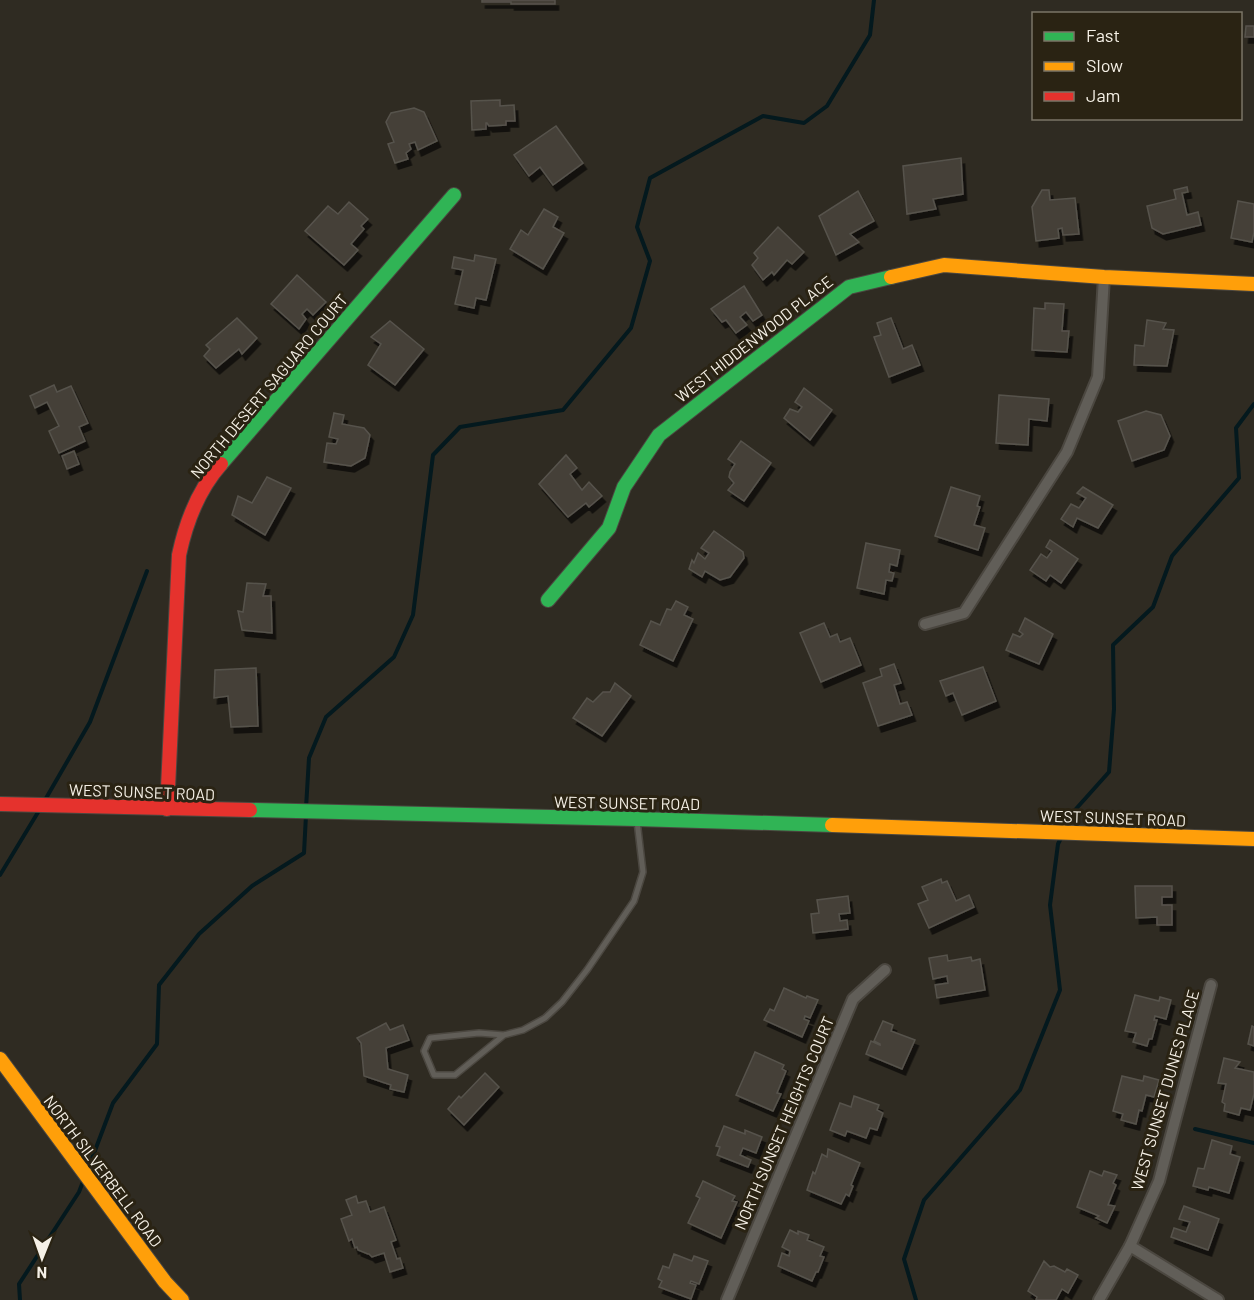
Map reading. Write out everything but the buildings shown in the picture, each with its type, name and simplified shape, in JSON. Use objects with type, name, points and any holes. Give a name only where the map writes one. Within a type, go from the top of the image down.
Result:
[{"type":"street","name":"NORTH DESERT SAGUARO COURT","points":[[167,809],[179,555],[184,532],[196,501],[212,474],[454,195]]},
{"type":"street","name":"WEST HIDDENWOOD PLACE","points":[[548,600],[609,528],[624,487],[659,435],[849,286],[944,265],[1104,277],[1254,284]]},
{"type":"street","points":[[925,624],[964,613],[1067,452],[1098,377],[1104,277]]},
{"type":"street","name":"WEST SUNSET ROAD","points":[[0,804],[637,819],[1254,839]]},
{"type":"street","name":"NORTH SUNSET HEIGHTS COURT","points":[[727,1300],[853,999],[885,970]]},
{"type":"street","name":"WEST SUNSET DUNES PLACE","points":[[1099,1300],[1130,1246],[1159,1181],[1211,985]]},
{"type":"street","name":"NORTH SILVERBELL ROAD","points":[[0,1059],[158,1272],[182,1300]]},
{"type":"street","points":[[1130,1246],[1218,1300]]},
{"type":"lane","points":[[504,1035],[455,1076],[434,1075],[424,1051],[430,1038],[479,1033],[504,1035],[522,1030],[545,1018],[562,1002],[634,901],[643,872],[637,819]]},
{"type":"waterway","points":[[306,808],[309,758],[326,717],[394,657],[413,615],[433,455],[460,427],[563,410],[631,328],[650,261],[637,227],[650,178],[763,116],[804,123],[827,106],[870,35],[874,0]]},
{"type":"waterway","points":[[1065,829],[1075,810],[1109,772],[1114,709],[1113,645],[1153,607],[1172,556],[1239,478],[1236,428],[1254,404]]},
{"type":"waterway","points":[[45,800],[90,722],[147,571]]},
{"type":"waterway","points":[[0,875],[40,809]]},
{"type":"waterway","points":[[88,1169],[113,1103],[157,1044],[159,985],[199,934],[252,886],[304,853],[306,815]]},
{"type":"waterway","points":[[916,1300],[904,1259],[924,1200],[1020,1090],[1060,990],[1050,905],[1058,844],[1061,838]]},
{"type":"waterway","points":[[1195,1129],[1254,1143]]},
{"type":"waterway","points":[[20,1300],[19,1284],[79,1192],[84,1179]]},
{"type":"traffic: fast","points":[[221,464],[454,195]]},
{"type":"traffic: fast","points":[[548,600],[609,528],[624,487],[659,435],[849,287],[891,277]]},
{"type":"traffic: fast","points":[[250,810],[832,825]]},
{"type":"traffic: slow","points":[[891,277],[944,265],[1104,277],[1254,284]]},
{"type":"traffic: slow","points":[[832,825],[1254,839]]},
{"type":"traffic: slow","points":[[0,1059],[165,1282],[182,1300]]},
{"type":"traffic: jam","points":[[167,809],[179,555],[185,531],[199,496],[221,464]]},
{"type":"traffic: jam","points":[[0,804],[250,810]]}]
